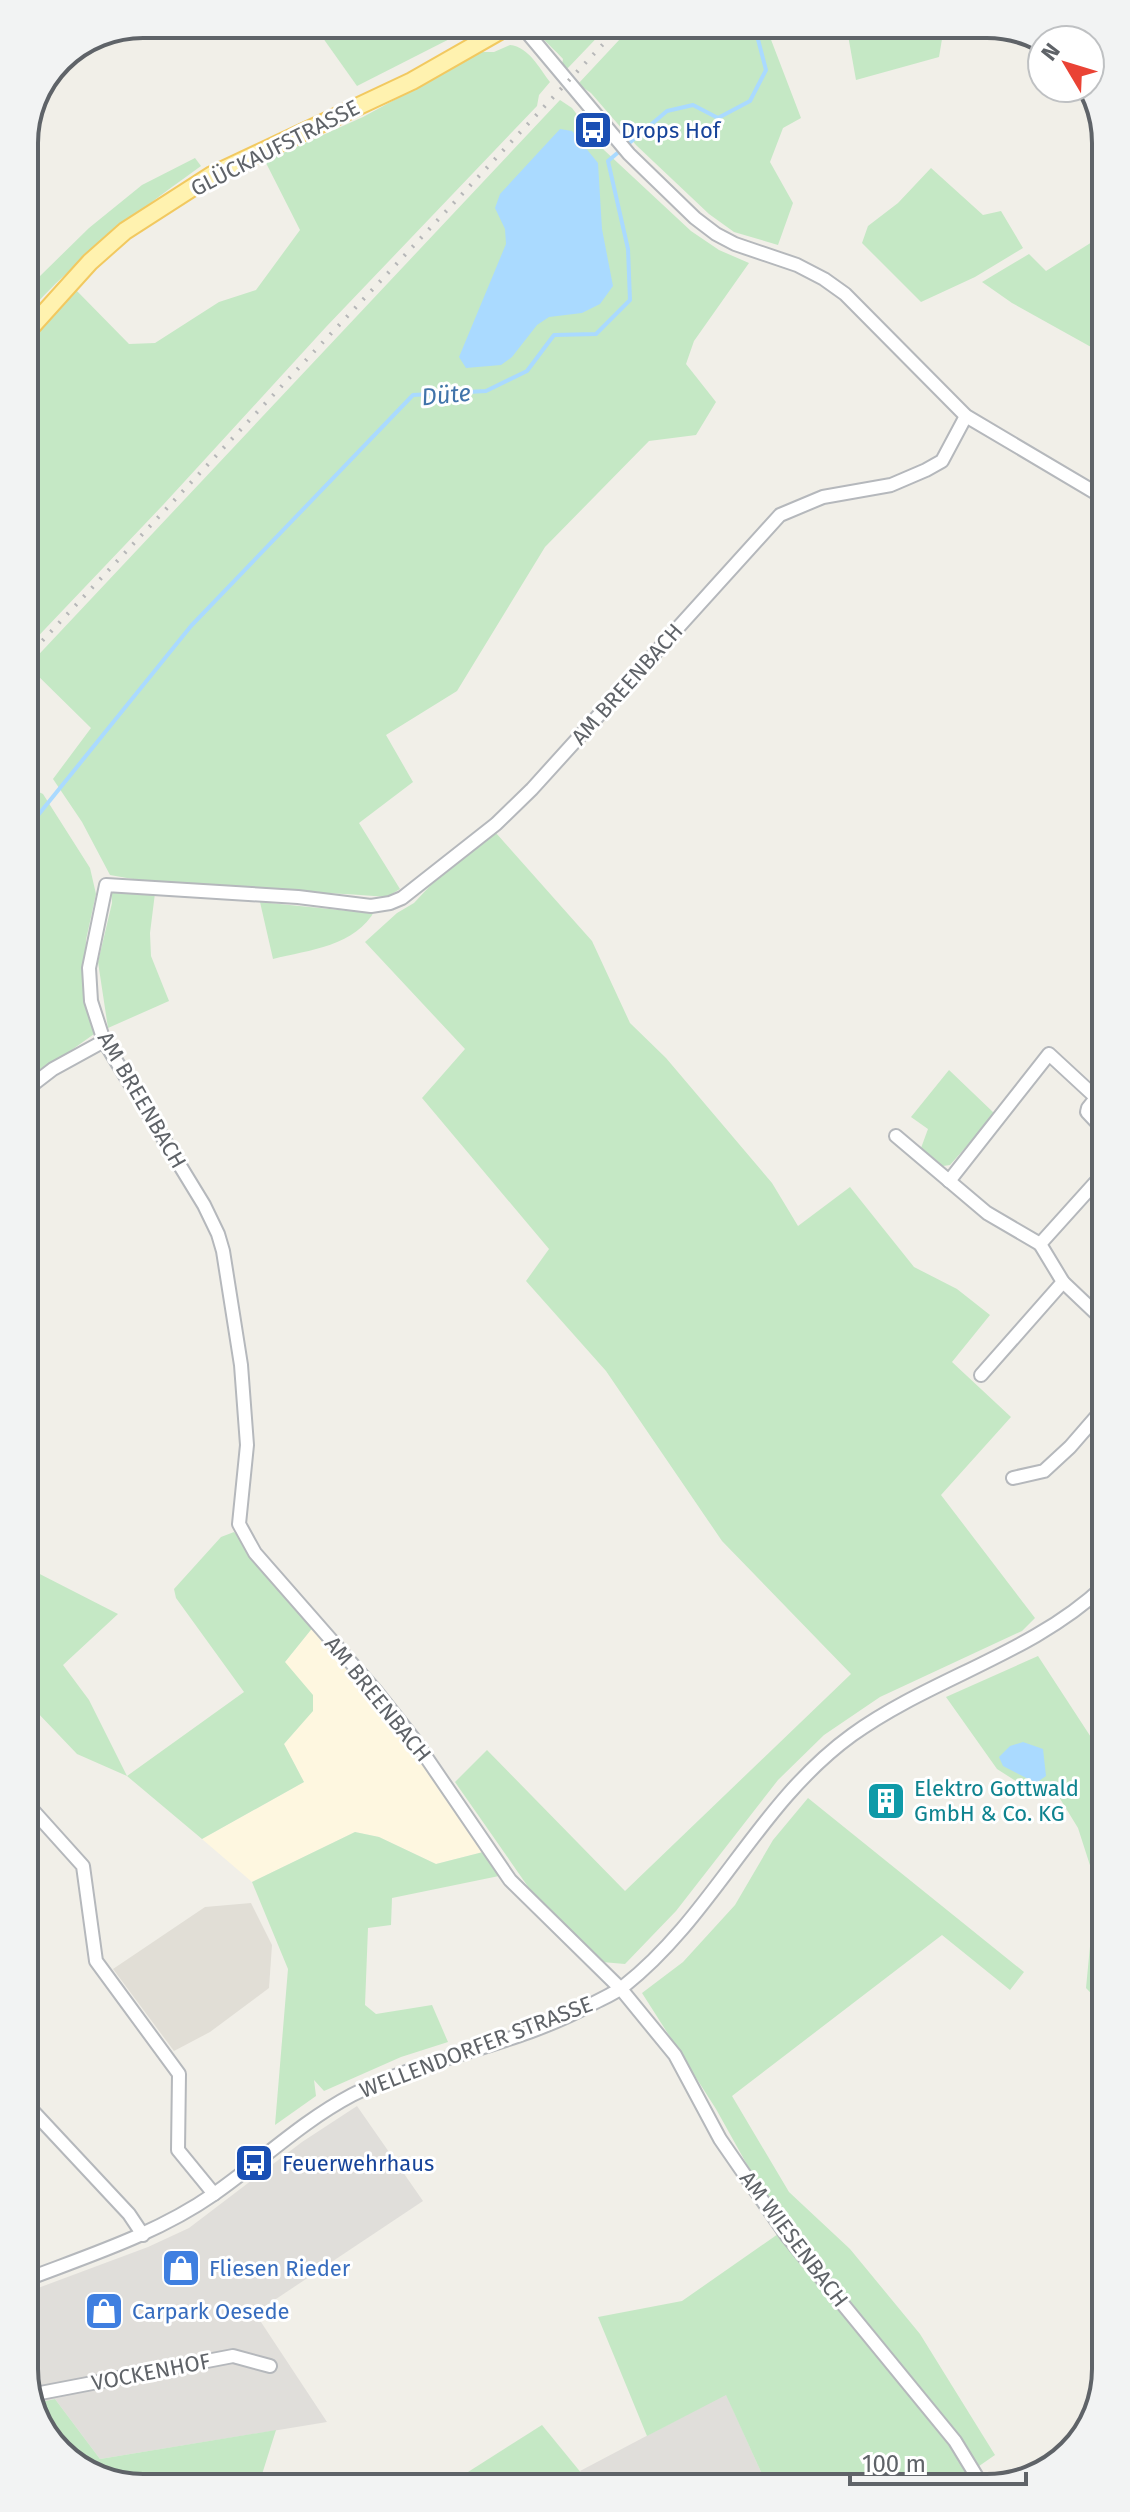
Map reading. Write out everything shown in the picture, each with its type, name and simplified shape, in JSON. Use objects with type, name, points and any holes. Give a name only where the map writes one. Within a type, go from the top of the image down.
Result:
[{"type":"main road","name":"GLÜCKAUFSTRASSE","points":[[38,320],[90,262],[125,231],[212,175],[412,81],[487,38]]},
{"type":"street","points":[[532,38],[629,154],[695,218],[735,244],[797,265],[824,279],[845,294],[966,416],[1092,491]]},
{"type":"street","name":"AM BREENBACH","points":[[621,1989],[510,1880],[413,1738],[255,1553],[239,1524],[247,1445],[241,1365],[223,1251],[204,1205],[104,1041],[91,1001],[89,968],[106,885],[298,897],[371,906],[402,898],[496,824],[532,789],[780,515],[823,497],[891,485],[926,470],[942,461],[966,416]]},
{"type":"street","points":[[38,1081],[104,1041]]},
{"type":"street","points":[[949,1181],[1049,1054],[1092,1093]]},
{"type":"street","points":[[896,1136],[987,1213],[1040,1244],[1063,1282],[1092,1310]]},
{"type":"street","points":[[1040,1244],[1092,1186]]},
{"type":"street","points":[[981,1375],[1063,1282]]},
{"type":"street","points":[[1013,1478],[1044,1471],[1092,1422]]},
{"type":"street","name":"WELLENDORFER STRASSE","points":[[38,2275],[143,2235],[214,2194],[295,2131],[354,2094],[401,2073],[522,2035],[572,2015],[621,1989],[666,1950],[705,1904],[766,1820],[831,1752],[891,1709],[1040,1633],[1092,1596]]},
{"type":"street","points":[[38,1816],[83,1866],[96,1961],[179,2074],[178,2150],[214,2194]]},
{"type":"street","name":"AM WIESENBACH","points":[[621,1989],[675,2055],[720,2139],[787,2236],[955,2441],[975,2474]]},
{"type":"street","points":[[38,2117],[129,2214],[143,2235]]},
{"type":"street","name":"VOCKENHOF","points":[[41,2393],[233,2356],[270,2366]]},
{"type":"shaded area","points":[[314,1626],[438,1777],[487,1851],[436,1864],[379,1837],[355,1832],[252,1882],[202,1839],[304,1782],[284,1744],[312,1711],[285,1662]]},
{"type":"shaded area","points":[[251,1903],[272,1945],[269,1988],[210,2032],[174,2051],[113,1969],[205,1907]]},
{"type":"shaded area","points":[[357,2106],[423,2201],[255,2313],[327,2422],[100,2459],[55,2399],[44,2401],[38,2369],[38,2288],[148,2247],[189,2228],[302,2142]]},
{"type":"shaded area","points":[[726,2394],[762,2474],[582,2474],[580,2471]]},
{"type":"green space","points":[[323,38],[451,38],[357,86]]},
{"type":"green space","points":[[543,38],[597,38],[566,70],[562,65],[563,59]]},
{"type":"green space","points":[[621,38],[770,38],[801,118],[783,128],[770,162],[793,203],[778,245],[734,232],[709,214],[636,145],[591,93],[578,84]]},
{"type":"green space","points":[[848,38],[943,38],[939,57],[856,80]]},
{"type":"green space","points":[[510,45],[517,47],[538,65],[550,82],[539,95],[537,106],[38,636],[38,331],[45,322],[76,290],[129,344],[155,343],[219,302],[256,290],[300,230],[265,161],[363,117],[482,52],[494,52]]},
{"type":"green space","points":[[560,100],[572,108],[604,150],[691,231],[719,250],[749,263],[694,341],[686,364],[716,402],[696,435],[649,441],[545,547],[457,691],[386,735],[413,782],[359,823],[400,889],[387,897],[214,888],[110,875],[82,822],[53,779],[91,728],[38,676],[38,655]]},
{"type":"green space","points":[[195,158],[201,166],[108,236],[38,302],[38,278],[89,228],[142,185]]},
{"type":"green space","points":[[931,168],[983,215],[1001,211],[1023,248],[975,277],[921,302],[862,243],[868,226],[898,203]]},
{"type":"green space","points":[[1092,242],[1092,348],[1012,303],[982,282],[1029,254],[1046,271]]},
{"type":"green space","points":[[38,792],[43,794],[90,868],[96,894],[86,940],[85,996],[94,1034],[38,1074]]},
{"type":"green space","points":[[496,833],[592,941],[630,1023],[666,1058],[772,1183],[798,1226],[850,1187],[914,1267],[957,1289],[990,1315],[952,1362],[1011,1417],[941,1495],[1035,1618],[1022,1631],[880,1697],[824,1735],[778,1780],[676,1911],[625,1964],[602,1962],[538,1901],[455,1782],[487,1750],[625,1891],[851,1674],[722,1541],[606,1371],[526,1281],[549,1249],[422,1098],[465,1049],[365,942],[397,913],[414,903],[442,873]]},
{"type":"green space","points":[[111,888],[155,893],[150,933],[151,956],[169,1001],[108,1028],[98,962],[112,903]]},
{"type":"green space","points":[[260,902],[349,911],[375,910],[367,922],[344,939],[273,959]]},
{"type":"green space","points":[[949,1070],[995,1114],[950,1165],[943,1166],[921,1148],[928,1129],[911,1117]]},
{"type":"green space","points":[[234,1532],[314,1626],[285,1662],[313,1695],[313,1711],[284,1744],[304,1782],[202,1839],[127,1776],[244,1692],[176,1598],[174,1589],[221,1537]]},
{"type":"green space","points":[[38,1573],[118,1614],[63,1665],[89,1700],[127,1776],[77,1754],[38,1713]]},
{"type":"green space","points":[[1038,1656],[1092,1739],[1092,1872],[1078,1828],[1059,1797],[1022,1785],[997,1769],[946,1697]]},
{"type":"green space","points":[[808,1798],[1024,1972],[1010,1990],[942,1935],[732,2096],[789,2192],[850,2249],[920,2334],[995,2455],[969,2474],[762,2474],[726,2395],[647,2436],[598,2317],[682,2301],[788,2227],[755,2179],[716,2109],[642,1993],[683,1962],[735,1905],[773,1840]]},
{"type":"green space","points":[[355,1832],[379,1837],[436,1864],[487,1851],[499,1876],[392,1898],[391,1925],[368,1928],[365,2005],[376,2014],[432,2005],[448,2042],[401,2057],[324,2091],[314,2080],[316,2096],[275,2125],[288,1969],[252,1882]]},
{"type":"green space","points":[[1092,1926],[1092,1994],[1086,1988]]},
{"type":"green space","points":[[55,2399],[100,2459],[276,2430],[262,2474],[137,2474],[110,2468],[79,2452],[56,2427],[44,2401]]},
{"type":"green space","points":[[542,2425],[582,2474],[465,2474]]},
{"type":"water","points":[[560,129],[572,131],[598,163],[602,229],[613,286],[600,304],[582,313],[549,317],[537,325],[512,357],[501,365],[466,368],[459,357],[506,244],[505,229],[495,208],[500,194]]},
{"type":"water","points":[[1023,1742],[1043,1749],[1046,1776],[1036,1783],[1003,1766],[999,1757],[1010,1746]]},
{"type":"waterway","name":"Düte","points":[[38,815],[191,626],[413,395],[486,391],[527,371],[554,335],[596,334],[630,300],[628,249],[608,161],[667,111],[693,105],[718,118],[750,101],[766,70],[758,38]]},
{"type":"railway","points":[[38,645],[609,38]]},
{"type":"place","name":"Drops Hof","points":[[593,130]]},
{"type":"place","name":"Elektro Gottwald GmbH & Co. KG","points":[[886,1801]]},
{"type":"place","name":"Feuerwehrhaus","points":[[254,2163]]},
{"type":"place","name":"Fliesen Rieder","points":[[181,2268]]},
{"type":"place","name":"Carpark Oesede","points":[[104,2311]]}]
